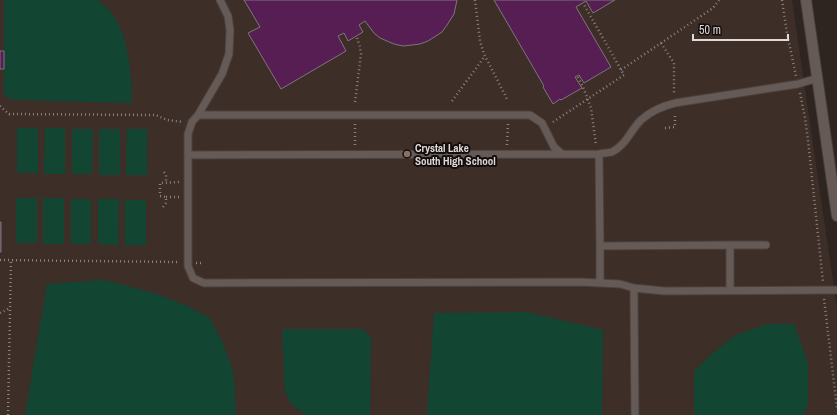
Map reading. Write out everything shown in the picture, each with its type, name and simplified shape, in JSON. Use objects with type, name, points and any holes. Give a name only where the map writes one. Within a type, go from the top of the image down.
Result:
[{"type":"street","points":[[806,0],[837,216]]},
{"type":"lane","points":[[220,0],[228,16],[230,30],[229,54],[222,74],[198,115],[192,122],[188,134],[188,266],[193,278],[204,283],[580,282],[620,284],[634,288],[664,291],[837,290]]},
{"type":"lane","points":[[188,155],[599,154],[612,152],[620,147],[642,120],[653,111],[666,105],[798,84],[818,78]]},
{"type":"lane","points":[[198,115],[530,115],[542,123],[554,147],[562,154]]},
{"type":"lane","points":[[599,154],[600,283]]},
{"type":"lane","points":[[730,245],[730,290]]},
{"type":"lane","points":[[600,246],[766,245]]},
{"type":"lane","points":[[634,288],[635,415]]},
{"type":"path","points":[[474,0],[480,41],[485,56],[508,101]]},
{"type":"path","points":[[621,70],[713,8],[719,0]]},
{"type":"path","points":[[782,0],[793,62]]},
{"type":"path","points":[[553,122],[624,75],[583,3]]},
{"type":"path","points":[[355,102],[361,54],[357,38]]},
{"type":"path","points":[[661,43],[674,63],[674,96]]},
{"type":"path","points":[[452,102],[485,56]]},
{"type":"path","points":[[578,77],[584,87],[591,108],[596,145]]},
{"type":"path","points":[[801,96],[806,118],[822,278]]},
{"type":"path","points":[[0,106],[9,114],[156,115],[167,120],[192,122]]},
{"type":"path","points":[[665,128],[674,127],[674,111]]},
{"type":"path","points":[[507,147],[508,123]]},
{"type":"path","points":[[355,124],[355,147]]},
{"type":"path","points":[[164,172],[166,174],[166,182]]},
{"type":"path","points":[[179,182],[160,183],[160,196],[179,197]]},
{"type":"path","points":[[163,206],[166,203],[166,197]]},
{"type":"path","points":[[0,260],[180,262]]},
{"type":"path","points":[[8,415],[11,260]]},
{"type":"path","points":[[195,263],[204,263]]},
{"type":"path","points":[[824,300],[837,408]]},
{"type":"path","points":[[0,313],[10,308]]},
{"type":"shaded area","name":"Crystal Lake South High School","points":[[0,0],[792,0],[837,308],[837,415],[0,415]]},
{"type":"green space","points":[[4,0],[97,0],[104,5],[119,25],[123,35],[130,69],[132,103],[15,100],[5,95]]},
{"type":"green space","points":[[17,128],[38,128],[38,173],[17,173]]},
{"type":"green space","points":[[45,128],[65,128],[65,174],[44,174]]},
{"type":"green space","points":[[72,129],[93,129],[92,174],[72,174]]},
{"type":"green space","points":[[99,129],[120,129],[120,175],[99,175]]},
{"type":"green space","points":[[127,129],[147,129],[147,175],[126,175]]},
{"type":"green space","points":[[16,198],[37,198],[37,243],[16,243]]},
{"type":"green space","points":[[43,198],[64,198],[64,244],[43,244]]},
{"type":"green space","points":[[71,199],[91,199],[91,244],[71,244]]},
{"type":"green space","points":[[98,199],[119,199],[118,245],[98,244]]},
{"type":"green space","points":[[125,200],[146,200],[146,245],[125,245]]},
{"type":"green space","points":[[102,280],[154,293],[188,306],[210,318],[222,341],[231,365],[234,378],[236,415],[25,415],[47,284]]},
{"type":"green space","points":[[526,312],[603,330],[602,415],[427,415],[434,313]]},
{"type":"green space","points":[[767,324],[794,324],[808,363],[808,404],[803,415],[696,415],[694,411],[694,371],[714,352],[736,335]]},
{"type":"green space","points":[[282,329],[363,329],[371,337],[370,415],[306,415],[292,405],[285,392]]},
{"type":"building","points":[[244,0],[457,0],[454,14],[447,25],[442,32],[428,41],[420,44],[403,46],[394,44],[380,38],[365,21],[359,25],[363,32],[348,41],[344,33],[338,36],[346,51],[281,89],[248,33],[260,27]]},
{"type":"building","points":[[494,0],[615,0],[593,13],[586,1],[576,7],[611,67],[584,83],[579,75],[575,77],[582,88],[553,104]]},
{"type":"building","points":[[0,51],[4,51],[4,69],[0,69]]},
{"type":"building","points":[[1,222],[1,252],[0,252]]},
{"type":"place","name":"Crystal Lake South High School","points":[[407,154]]}]
